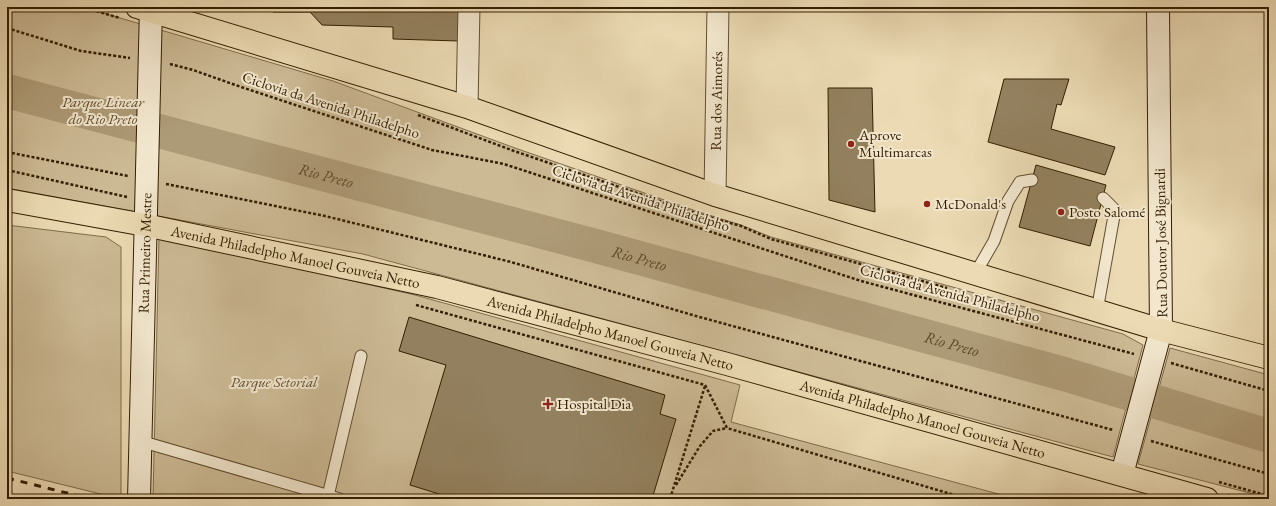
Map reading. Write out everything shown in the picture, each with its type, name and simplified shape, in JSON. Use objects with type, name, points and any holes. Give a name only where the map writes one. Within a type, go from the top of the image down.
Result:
[{"type":"main road","points":[[141,11],[467,106],[714,195],[1161,330],[1269,358]]},
{"type":"main road","name":"Avenida Philadelpho Manoel Gouveia Netto","points":[[7,200],[145,225],[437,287],[720,362],[1207,499]]},
{"type":"street","points":[[467,106],[469,7]]},
{"type":"street","name":"Rua dos Aimorés","points":[[714,195],[718,7]]},
{"type":"street","name":"Rua Doutor José Bignardi","points":[[1122,474],[1161,330],[1158,7]]},
{"type":"street","name":"Rua Primeiro Mestre","points":[[139,499],[149,61],[141,11]]},
{"type":"lane","points":[[975,274],[994,241],[1008,201],[1020,182],[1032,180]]},
{"type":"lane","points":[[1097,311],[1115,210],[1103,198]]},
{"type":"lane","points":[[328,496],[361,356]]},
{"type":"lane","points":[[140,441],[340,499]]},
{"type":"path","points":[[82,7],[141,11]]},
{"type":"path","name":"Ciclovia da Avenida Philadelpho","points":[[7,28],[81,51],[168,63],[193,70],[432,150],[504,164],[861,280],[1153,361],[1269,391]]},
{"type":"path","points":[[7,152],[147,174],[511,262],[696,316],[1133,434],[1269,474]]},
{"type":"path","points":[[7,170],[133,198]]},
{"type":"path","points":[[409,303],[705,385],[727,428]]},
{"type":"path","points":[[670,499],[705,385]]},
{"type":"path","points":[[673,489],[700,446],[713,430],[727,428],[968,499]]},
{"type":"green space","name":"Parque Linear do Rio Preto","points":[[7,7],[83,7],[333,81],[515,148],[699,212],[741,225],[771,237],[1123,334],[1143,345],[1113,457],[363,254],[7,188]]},
{"type":"green space","points":[[7,225],[106,237],[121,247],[121,499],[7,471]]},
{"type":"green space","name":"Parque Setorial","points":[[159,237],[415,295],[740,385],[731,422],[1017,499],[153,499]]},
{"type":"green space","points":[[1170,348],[1269,375],[1269,498],[1138,464]]},
{"type":"building","points":[[273,7],[461,7],[459,41],[393,39],[393,27],[322,25],[310,12],[273,12]]},
{"type":"building","points":[[1004,79],[1069,79],[1061,105],[1057,104],[1051,129],[1115,147],[1105,175],[988,142]]},
{"type":"building","name":"Aprove Multimarcas","points":[[828,88],[872,88],[875,212],[829,200]]},
{"type":"building","name":"Posto Salomé","points":[[1036,165],[1106,185],[1090,246],[1019,227]]},
{"type":"building","name":"Hospital Dia","points":[[409,317],[665,395],[660,414],[676,419],[652,499],[455,499],[410,485],[446,365],[399,351]]},
{"type":"waterway","name":"Rio Preto","points":[[7,91],[592,245],[1064,374],[1269,436]]},
{"type":"railway","points":[[7,478],[91,499]]},
{"type":"place","name":"Aprove Multimarcas","points":[[851,144]]},
{"type":"place","name":"McDonald's","points":[[927,204]]},
{"type":"place","name":"Posto Salomé","points":[[1061,212]]},
{"type":"place","name":"Hospital Dia","points":[[548,404]]}]
